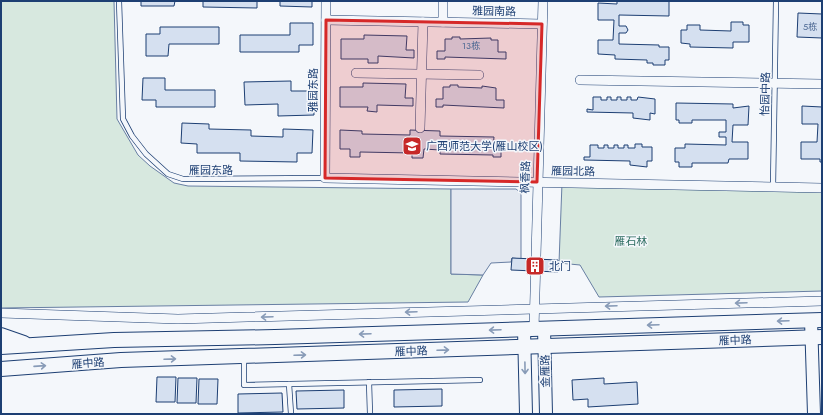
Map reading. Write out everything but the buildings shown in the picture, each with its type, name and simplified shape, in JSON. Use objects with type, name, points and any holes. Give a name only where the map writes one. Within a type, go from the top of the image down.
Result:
[{"type":"main road","name":"雁中路","points":[[1,347],[114,340],[817,320]]},
{"type":"main road","points":[[1,335],[30,346]]},
{"type":"main road","name":"雁中路","points":[[1,369],[121,360],[525,348],[817,337]]},
{"type":"main road","points":[[1,374],[16,368]]},
{"type":"street","name":"雅园东路","points":[[324,178],[326,1]]},
{"type":"street","points":[[443,1],[443,22]]},
{"type":"street","name":"枫香路","points":[[534,329],[543,1]]},
{"type":"street","name":"雅园南路","points":[[326,20],[542,24]]},
{"type":"street","points":[[420,128],[423,22]]},
{"type":"street","points":[[356,73],[479,75]]},
{"type":"street","points":[[580,80],[822,84]]},
{"type":"street","name":"雁园北路","points":[[324,178],[822,188]]},
{"type":"street","points":[[1,313],[178,318],[822,301]]},
{"type":"street","points":[[814,414],[818,384],[817,320]]},
{"type":"street","name":"金雁路","points":[[534,329],[545,347],[546,414]]},
{"type":"street","name":"金雁路","points":[[526,414],[525,348],[534,329]]},
{"type":"lane","name":"雁园东路","points":[[119,1],[122,116],[137,143],[158,165],[172,176],[183,179],[324,178]]},
{"type":"lane","name":"怡园中路","points":[[773,187],[776,1]]},
{"type":"lane","points":[[244,356],[244,385],[480,380]]},
{"type":"lane","points":[[369,382],[370,414]]},
{"type":"lane","points":[[289,384],[290,414]]},
{"type":"highlighted area","points":[[326,20],[542,24],[537,182],[325,178]]},
{"type":"green space","points":[[1,1],[114,1],[117,119],[138,155],[150,166],[174,183],[188,186],[451,189],[451,274],[483,275],[468,302],[1,308]]},
{"type":"green space","name":"雁石林","points":[[562,183],[822,188],[822,291],[599,297],[580,265],[559,263]]},
{"type":"shaded area","points":[[451,189],[516,189],[521,193],[521,259],[512,258],[511,262],[491,263],[483,275],[451,274]]},
{"type":"place","name":"广西师范大学(雁山校区)","points":[[412,146]]},
{"type":"place","name":"北门","points":[[535,266]]}]
